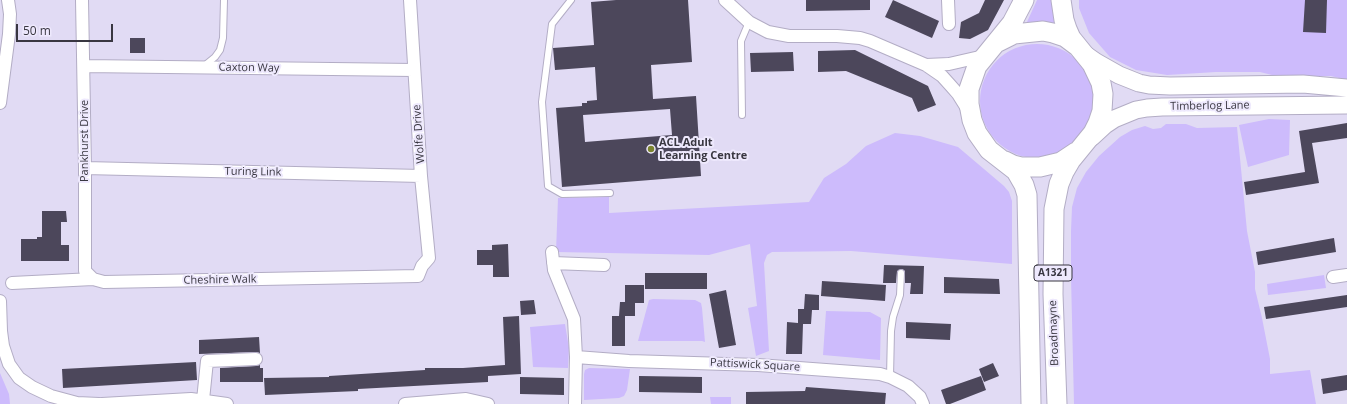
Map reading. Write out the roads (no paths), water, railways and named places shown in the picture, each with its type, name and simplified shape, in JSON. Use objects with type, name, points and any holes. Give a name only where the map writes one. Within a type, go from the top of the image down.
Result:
[{"type":"main road","name":"Broadmayne","points":[[1024,0],[1012,23],[977,66],[969,89],[969,104],[972,120],[977,133],[989,150],[1013,165],[1021,167],[1040,167],[1061,162],[1083,147]]},
{"type":"main road","name":"Broadmayne","points":[[1056,404],[1053,294],[1054,209],[1059,184],[1064,172],[1083,147],[1098,123],[1102,111],[1101,83],[1098,74],[1067,29],[1061,0]]},
{"type":"main road","name":"Broadmayne","points":[[989,50],[1004,38],[1014,34],[1043,31],[1064,37],[1082,51]]},
{"type":"main road","name":"Timberlog Lane","points":[[1082,51],[1096,62],[1119,75],[1150,85],[1303,84],[1347,88]]},
{"type":"main road","name":"Timberlog Lane","points":[[1083,147],[1096,132],[1114,119],[1136,110],[1147,108],[1347,105]]},
{"type":"main road","name":"Broadmayne","points":[[1004,160],[1021,178],[1027,195],[1031,404]]},
{"type":"street","points":[[0,103],[9,34],[10,14],[8,0]]},
{"type":"street","name":"Pankhurst Drive","points":[[82,0],[84,66],[85,271],[93,279]]},
{"type":"street","name":"Wolfe Drive","points":[[410,0],[421,176],[429,258],[422,266]]},
{"type":"street","points":[[725,0],[749,22],[768,32],[789,36],[837,36],[860,38],[876,43],[926,65],[942,76],[958,94],[968,110],[972,120]]},
{"type":"street","points":[[948,0],[949,24]]},
{"type":"street","points":[[926,65],[949,64],[989,50]]},
{"type":"street","name":"Caxton Way","points":[[84,66],[414,70]]},
{"type":"street","name":"Turing Link","points":[[85,168],[421,176]]},
{"type":"street","points":[[575,404],[576,357],[574,319],[562,290],[552,257],[604,265]]},
{"type":"street","name":"Cheshire Walk","points":[[12,283],[93,279],[104,282],[418,276],[422,266]]},
{"type":"street","points":[[1333,277],[1347,275]]},
{"type":"street","points":[[0,301],[1,331],[6,365],[19,378],[32,387],[51,396],[77,403],[98,404]]},
{"type":"street","name":"Pattiswick Square","points":[[576,357],[629,361],[758,365],[844,371],[890,377],[908,386],[920,397],[923,404]]},
{"type":"street","points":[[203,400],[207,361],[256,359]]},
{"type":"street","points":[[102,404],[192,399],[227,404]]},
{"type":"street","points":[[406,404],[433,403],[466,399],[488,404]]},
{"type":"lane","points":[[203,67],[215,57],[220,50],[223,38],[224,0]]},
{"type":"lane","points":[[572,0],[552,24],[542,102],[548,186],[562,194],[610,193]]},
{"type":"lane","points":[[742,115],[741,41],[749,22]]},
{"type":"lane","points":[[890,377],[891,331],[893,317],[900,295],[901,273]]},
{"type":"place","name":"ACL Adult Learning Centre","points":[[651,149]]}]
